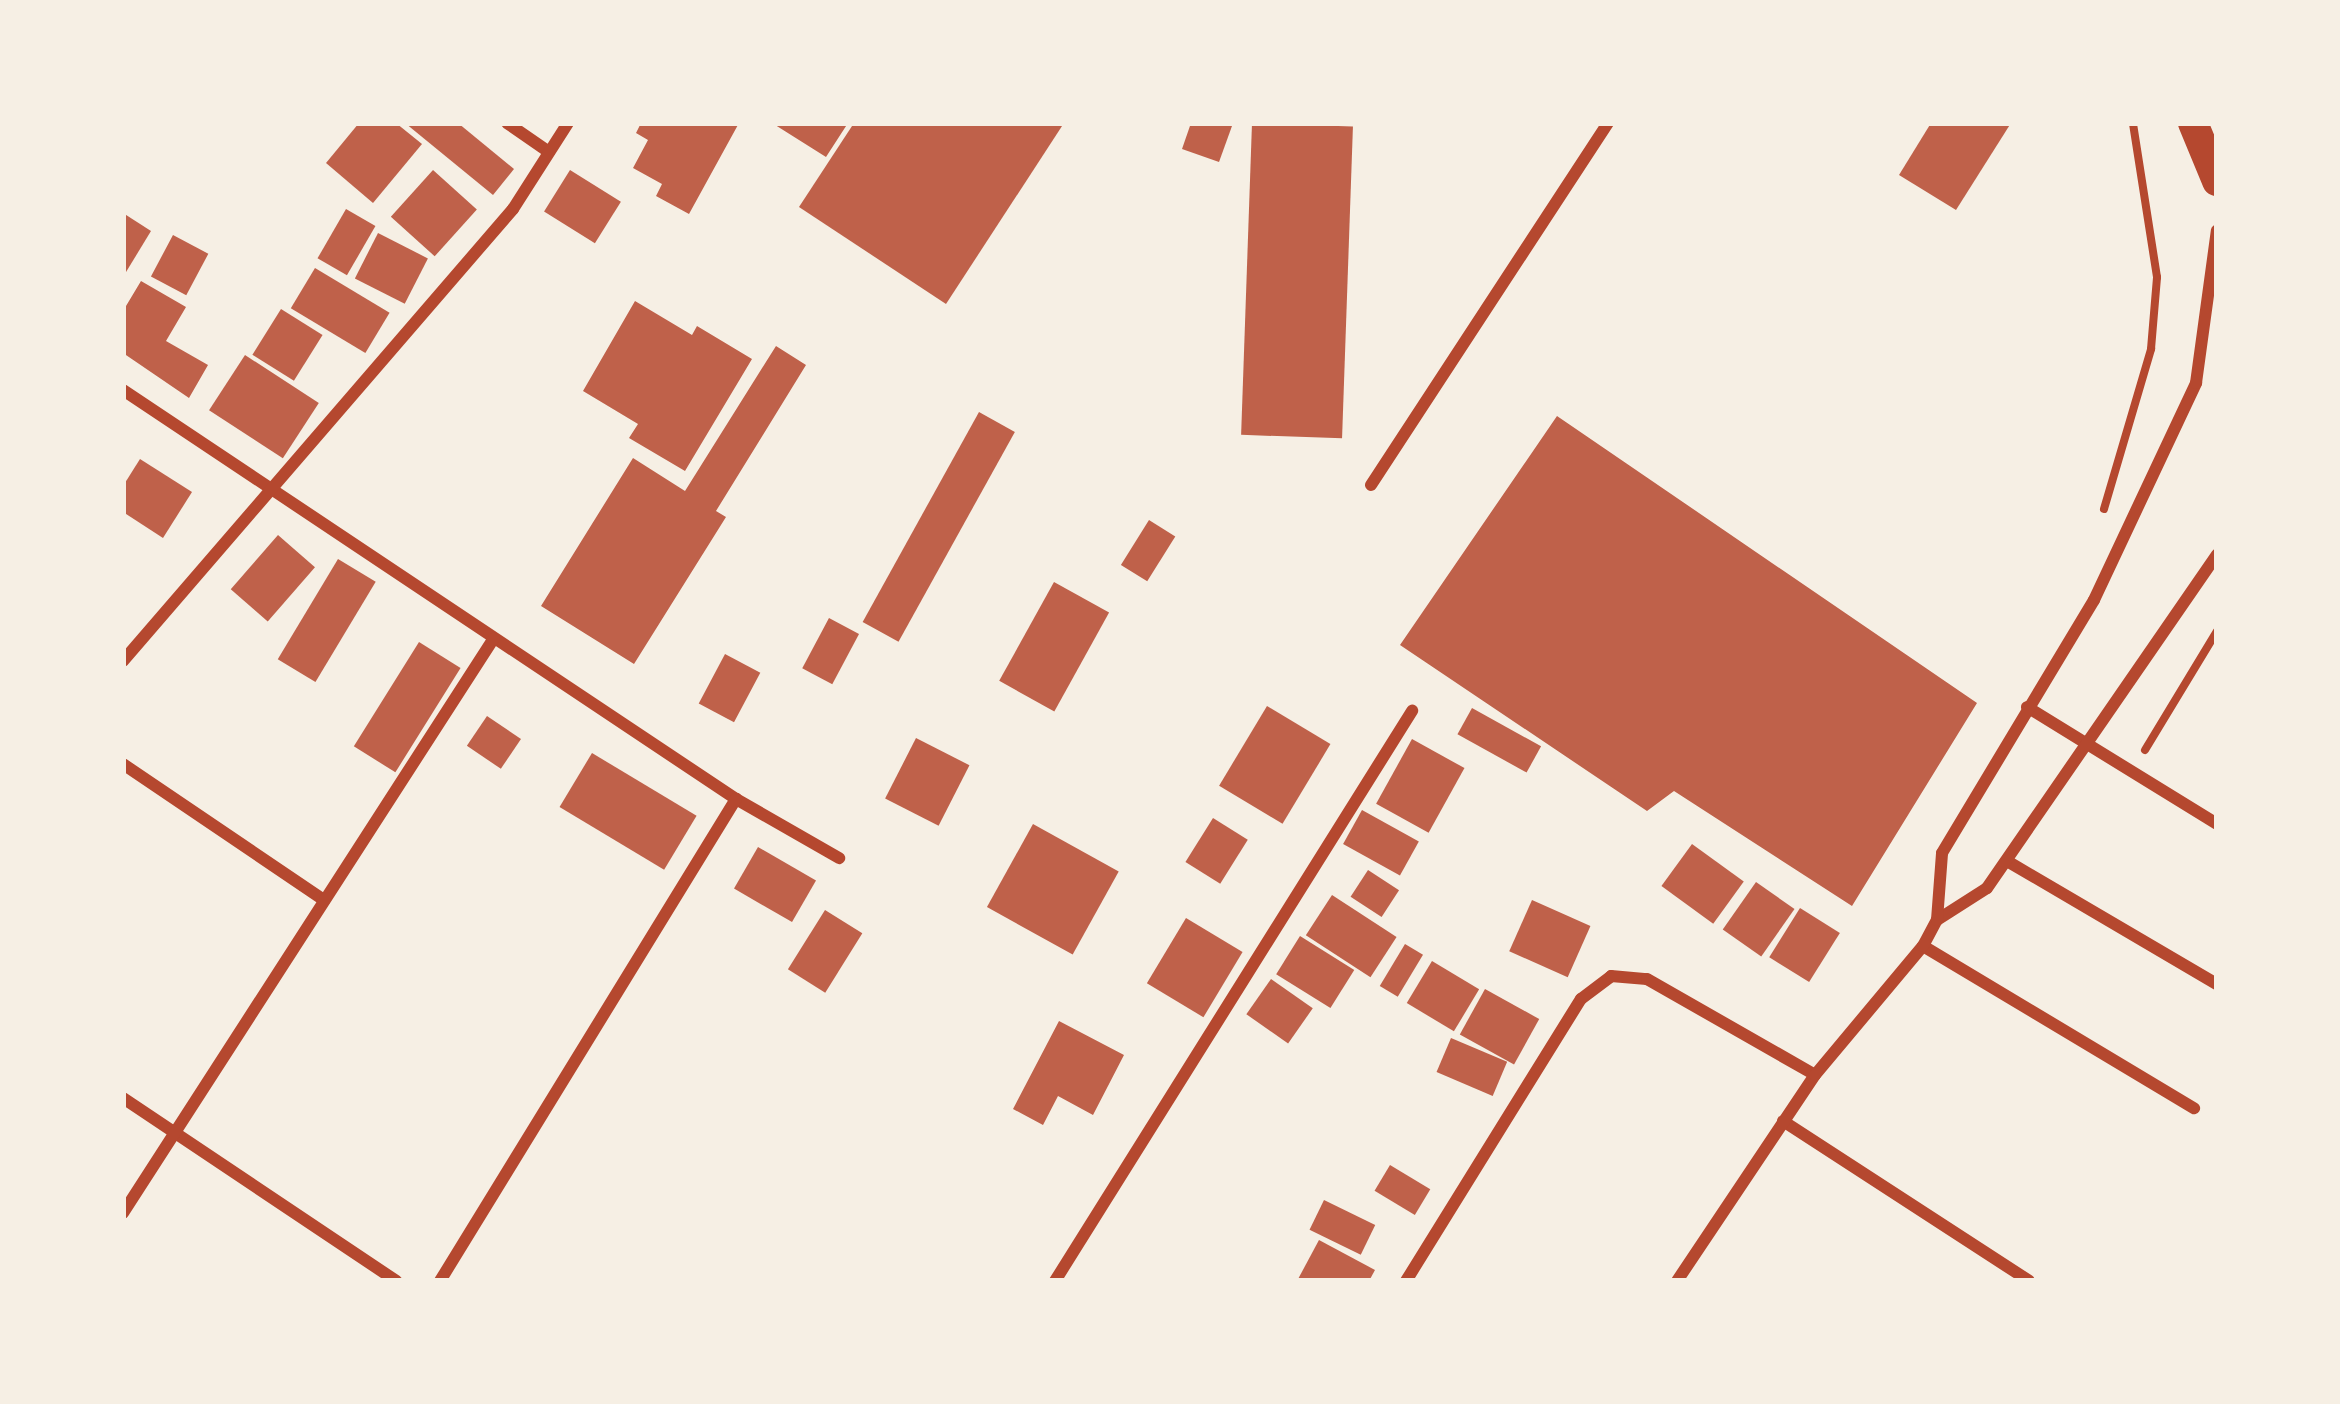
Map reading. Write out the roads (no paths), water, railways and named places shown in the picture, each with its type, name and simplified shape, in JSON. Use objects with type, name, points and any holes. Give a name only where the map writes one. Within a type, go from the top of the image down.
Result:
[{"type":"highway","points":[[2192,123],[2217,181]]},
{"type":"street","points":[[507,123],[549,152]]},
{"type":"street","points":[[123,661],[513,209],[568,123]]},
{"type":"street","points":[[1371,485],[1607,123]]},
{"type":"street","points":[[1677,1281],[1815,1075],[1923,946],[1937,920],[1942,853],[2094,600],[2196,383],[2217,230]]},
{"type":"street","points":[[123,390],[274,486],[736,799],[839,858]]},
{"type":"street","points":[[1937,920],[1988,888],[2217,555]]},
{"type":"street","points":[[123,1213],[494,638]]},
{"type":"street","points":[[2027,706],[2217,824]]},
{"type":"street","points":[[1055,1281],[1412,711]]},
{"type":"street","points":[[123,764],[324,899]]},
{"type":"street","points":[[440,1281],[736,799]]},
{"type":"street","points":[[2007,861],[2217,984]]},
{"type":"street","points":[[1923,946],[2194,1108]]},
{"type":"street","points":[[1406,1281],[1581,999],[1611,976],[1647,979],[1815,1075]]},
{"type":"street","points":[[123,1098],[396,1281]]},
{"type":"street","points":[[1783,1121],[2029,1281]]}]
